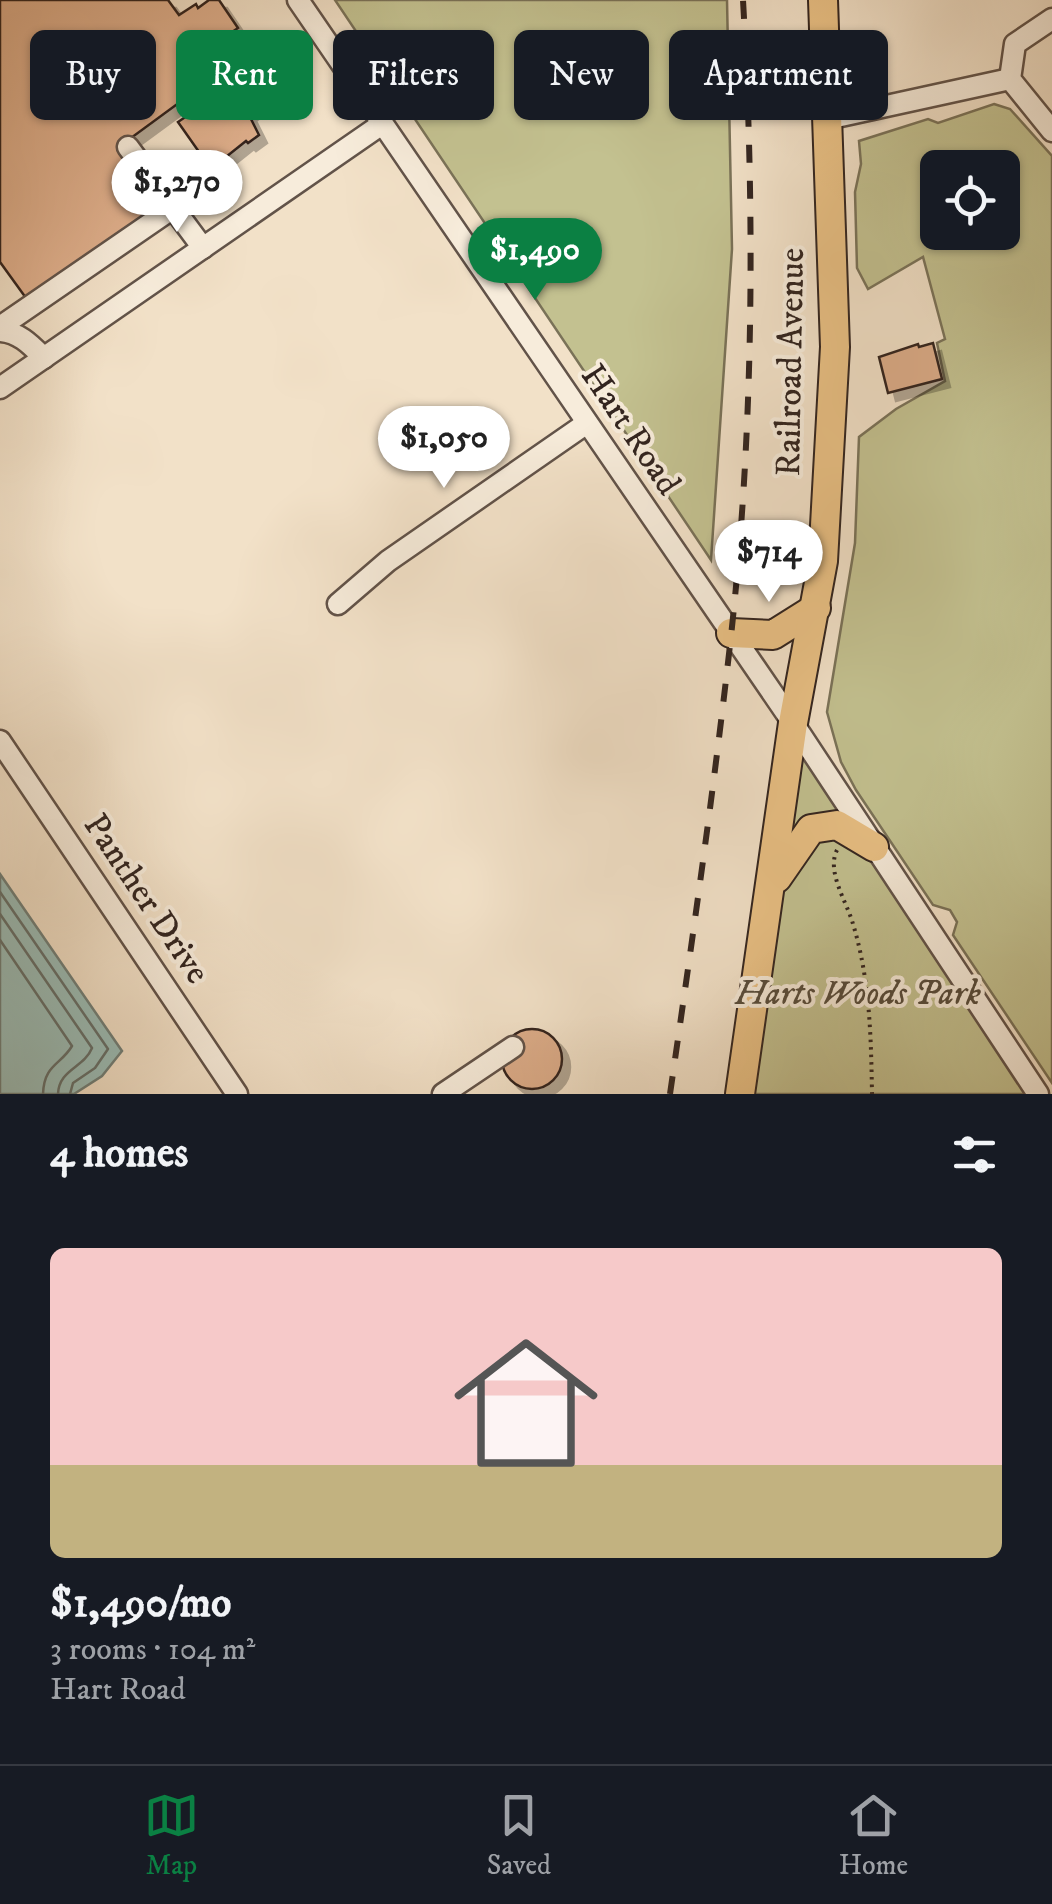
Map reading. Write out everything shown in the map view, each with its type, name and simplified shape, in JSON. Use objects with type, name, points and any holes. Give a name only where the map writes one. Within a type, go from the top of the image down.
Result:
[{"type":"main road","name":"Railroad Avenue","points":[[823,0],[824,30]]},
{"type":"main road","name":"Railroad Avenue","points":[[740,1094],[793,723],[824,560],[835,347],[827,120]]},
{"type":"main road","points":[[731,634],[773,635],[816,608]]},
{"type":"main road","points":[[769,893],[811,828],[837,826],[874,847]]},
{"type":"street","name":"Hart Road","points":[[298,0],[793,723],[1038,1094]]},
{"type":"street","points":[[1052,19],[1015,44],[1010,79],[1052,131]]},
{"type":"street","points":[[888,106],[1010,79]]},
{"type":"street","points":[[2,381],[44,358],[382,124]]},
{"type":"street","points":[[128,147],[203,248]]},
{"type":"street","points":[[0,329],[173,208]]},
{"type":"street","points":[[0,329],[26,340],[44,358]]},
{"type":"street","points":[[338,604],[388,561],[587,424]]},
{"type":"street","name":"Panther Drive","points":[[0,741],[237,1094]]},
{"type":"street","points":[[443,1094],[513,1047]]},
{"type":"path","points":[[841,843],[833,858],[864,970],[872,1094]]},
{"type":"green space","points":[[335,0],[727,0],[728,30],[669,30],[669,120],[729,120],[732,249],[711,560],[416,120],[494,120],[494,30],[355,30]]},
{"type":"green space","points":[[994,104],[1010,109],[1052,156],[1052,1083],[953,935],[957,922],[950,910],[933,905],[856,790],[841,762],[827,712],[855,543],[859,437],[896,409],[945,381],[937,343],[945,339],[923,257],[868,289],[857,268],[855,192],[861,164],[859,141],[928,119],[938,123]]},
{"type":"green space","name":"Harts Woods Park","points":[[793,723],[1043,1094],[745,1094]]},
{"type":"water","points":[[0,874],[122,1051],[102,1076],[74,1094],[0,1094]]},
{"type":"building","points":[[0,0],[168,0],[179,15],[196,4],[198,8],[209,0],[219,0],[238,28],[176,30],[176,105],[156,120],[156,30],[30,30],[30,120],[155,120],[120,146],[158,206],[26,298],[0,262]]},
{"type":"building","points":[[252,120],[259,135],[211,169],[178,122]]},
{"type":"building","points":[[933,343],[942,379],[888,393],[879,357]]},
{"type":"building","points":[[532,1029],[553,1038],[562,1059],[553,1080],[532,1089],[511,1080],[502,1059],[511,1038]]},
{"type":"railway","points":[[670,1094],[739,557],[751,239],[743,0]]}]
